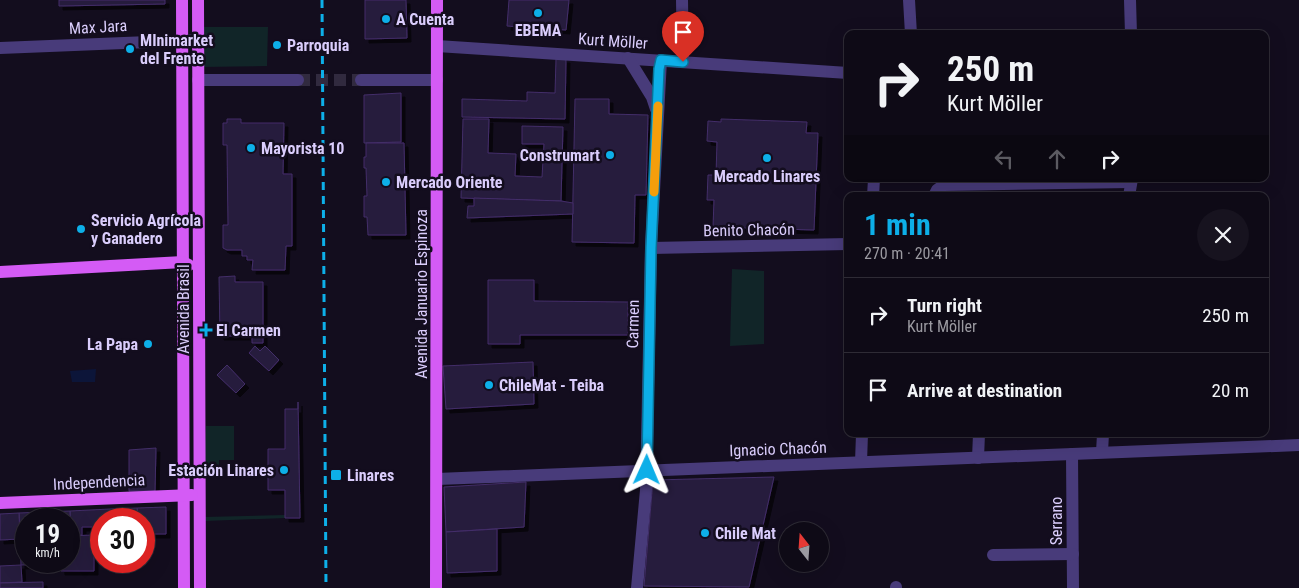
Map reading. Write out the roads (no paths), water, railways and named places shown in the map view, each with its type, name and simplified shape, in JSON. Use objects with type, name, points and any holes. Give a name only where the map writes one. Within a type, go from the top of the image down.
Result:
[{"type":"main road","name":"Avenida Brasil","points":[[182,0],[184,588]]},
{"type":"main road","name":"Avenida Brasil","points":[[198,0],[200,588]]},
{"type":"main road","name":"Avenida Januario Espinoza","points":[[436,588],[437,0]]},
{"type":"main road","points":[[0,272],[183,262],[192,266],[199,279]]},
{"type":"main road","name":"Independencia","points":[[0,503],[200,494]]},
{"type":"street","points":[[682,0],[683,62]]},
{"type":"street","points":[[910,0],[911,30]]},
{"type":"street","points":[[1130,0],[1131,30]]},
{"type":"street","name":"Max Jara","points":[[0,48],[198,40]]},
{"type":"street","name":"Kurt Möller","points":[[437,46],[844,73]]},
{"type":"street","points":[[628,58],[652,97],[658,114]]},
{"type":"street","name":"Carmen","points":[[637,588],[647,470],[651,248],[661,60]]},
{"type":"street","points":[[198,80],[298,80]]},
{"type":"street","points":[[361,80],[437,80]]},
{"type":"street","points":[[936,192],[944,185],[1084,182]]},
{"type":"street","name":"Benito Chacón","points":[[651,248],[844,244]]},
{"type":"street","points":[[861,462],[862,437]]},
{"type":"street","points":[[978,437],[978,458]]},
{"type":"street","points":[[1102,452],[1103,437]]},
{"type":"street","name":"Ignacio Chacón","points":[[437,478],[1299,445]]},
{"type":"street","name":"Serrano","points":[[1072,454],[1073,588]]},
{"type":"street","points":[[993,554],[1073,554]]},
{"type":"water","points":[[96,369],[95,382],[72,382],[70,371]]},
{"type":"tunnel","points":[[298,80],[361,80]]},
{"type":"railway","points":[[322,0],[326,588]]},
{"type":"place","name":"EBEMA","points":[[538,13]]},
{"type":"place","name":"A Cuenta","points":[[386,19]]},
{"type":"place","name":"Parroquia","points":[[277,45]]},
{"type":"place","name":"MInimarket del Frente","points":[[130,49]]},
{"type":"place","name":"Mayorista 10","points":[[251,148]]},
{"type":"place","name":"Construmart","points":[[610,155]]},
{"type":"place","name":"Mercado Linares","points":[[767,158]]},
{"type":"place","name":"Mercado Oriente","points":[[386,182]]},
{"type":"place","name":"Servicio Agrícola y Ganadero","points":[[81,229]]},
{"type":"place","name":"El Carmen","points":[[206,330]]},
{"type":"place","name":"La Papa","points":[[148,344]]},
{"type":"place","name":"ChileMat - Teiba","points":[[489,385]]},
{"type":"place","name":"Estación Linares","points":[[284,470]]},
{"type":"place","name":"Linares","points":[[336,475]]},
{"type":"place","name":"Chile Mat","points":[[705,533]]}]
